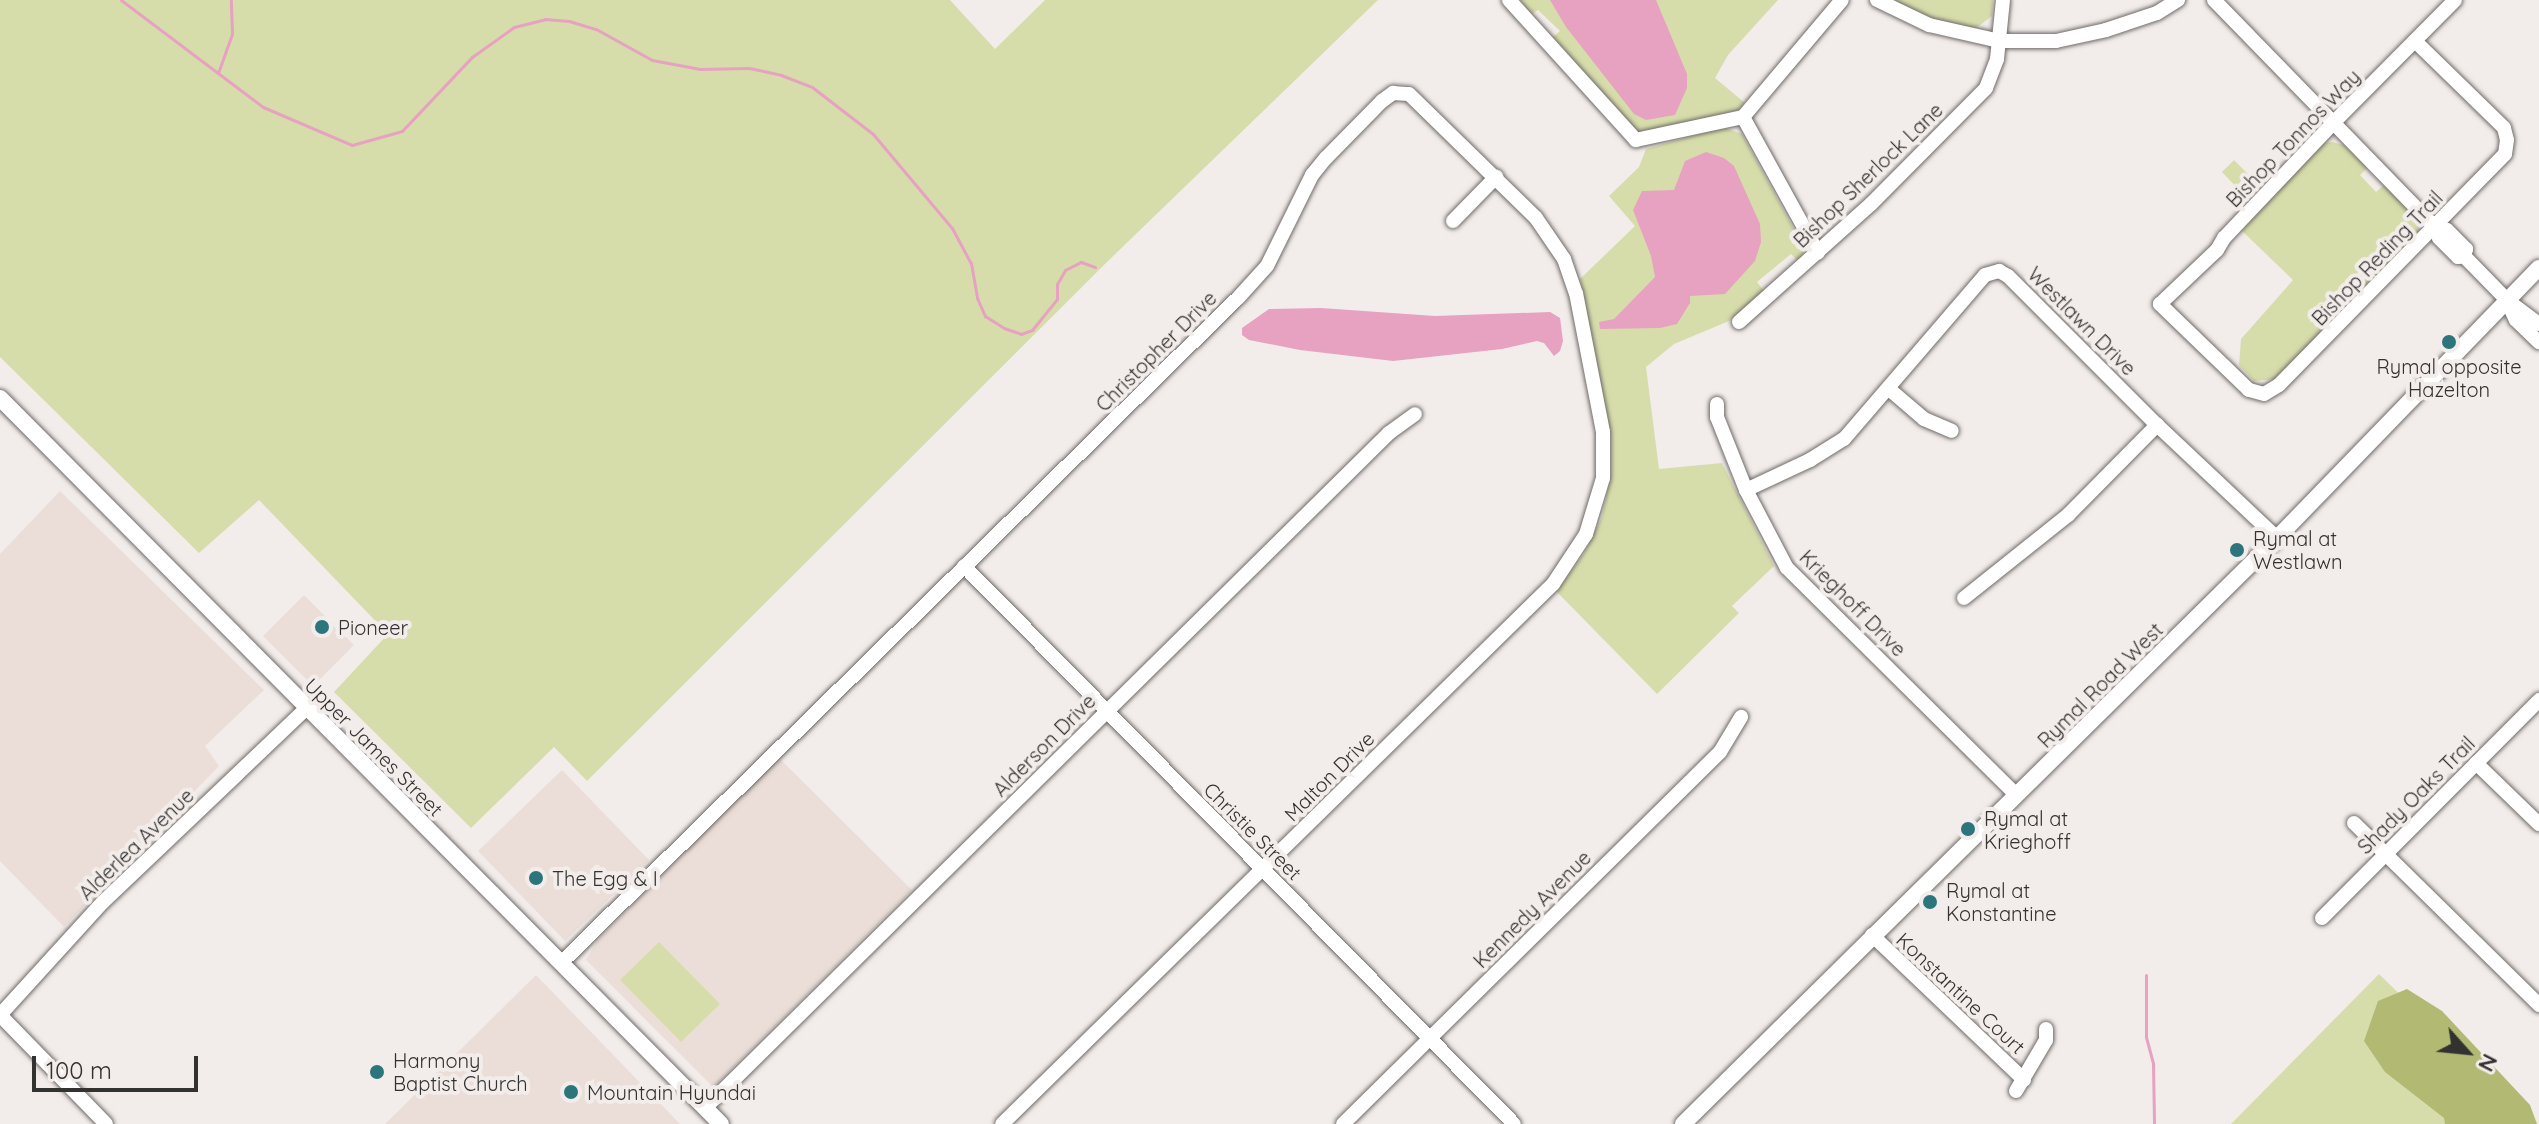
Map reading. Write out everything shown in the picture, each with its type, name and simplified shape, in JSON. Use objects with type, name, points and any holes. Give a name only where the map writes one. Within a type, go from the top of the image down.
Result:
[{"type":"main road","name":"Rymal Road West","points":[[1683,1124],[2277,538],[2539,268]]},
{"type":"main road","name":"Upper James Street","points":[[0,398],[721,1124]]},
{"type":"street","points":[[1509,0],[1636,140],[1743,117],[1842,0]]},
{"type":"street","points":[[1877,0],[1929,25],[2000,41],[2056,41],[2106,30],[2157,13],[2178,0]]},
{"type":"street","name":"Bishop Sherlock Lane","points":[[1739,322],[1818,253],[1986,88],[2000,41],[2003,0]]},
{"type":"street","points":[[2214,0],[2436,228],[2439,238],[2458,257],[2464,256],[2507,300],[2539,324]]},
{"type":"street","name":"Bishop Tonnos Way","points":[[2160,304],[2217,250],[2224,238],[2333,123],[2455,0]]},
{"type":"street","name":"Bishop Reding Trail","points":[[2160,304],[2249,390],[2264,394],[2279,385],[2436,228],[2505,154],[2507,140],[2494,118],[2415,41]]},
{"type":"street","name":"Christopher Drive","points":[[561,963],[1248,288],[1273,256],[1312,175],[1393,93],[1409,94],[1496,177],[1551,238],[1576,293],[1603,432],[1603,478],[1595,508]]},
{"type":"street","points":[[1743,117],[1818,253]]},
{"type":"street","points":[[1453,221],[1496,177]]},
{"type":"street","name":"Westlawn Drive","points":[[1746,490],[1810,460],[1844,439],[1985,275],[1999,271],[2008,276],[2157,425],[2277,538]]},
{"type":"street","points":[[2507,300],[2516,320],[2539,342]]},
{"type":"street","points":[[1889,389],[1924,419],[1952,431]]},
{"type":"street","name":"Krieghoff Drive","points":[[1717,404],[1717,417],[1746,490],[1787,568],[2016,795]]},
{"type":"street","name":"Alderson Drive","points":[[705,1108],[1389,433],[1415,414]]},
{"type":"street","points":[[1964,598],[2068,515],[2157,425]]},
{"type":"street","name":"Malton Drive","points":[[1002,1124],[1553,584],[1586,534],[1595,508]]},
{"type":"street","name":"Christie Street","points":[[964,566],[1514,1124]]},
{"type":"street","name":"Shady Oaks Trail","points":[[2322,918],[2539,700]]},
{"type":"street","name":"Alderlea Avenue","points":[[0,1015],[103,902],[307,708]]},
{"type":"street","name":"Kennedy Avenue","points":[[1343,1124],[1720,752],[1741,717]]},
{"type":"street","points":[[2476,763],[2539,824]]},
{"type":"street","points":[[2354,823],[2539,1004]]},
{"type":"street","name":"Konstantine Court","points":[[1872,935],[2020,1085],[2046,1040],[2046,1029]]},
{"type":"street","points":[[0,1015],[106,1124]]},
{"type":"shaded area","points":[[1550,0],[1656,0],[1687,74],[1687,88],[1675,115],[1646,120],[1634,114],[1566,27]]},
{"type":"shaded area","points":[[1706,152],[1724,158],[1734,166],[1760,224],[1761,242],[1755,261],[1725,294],[1690,296],[1690,303],[1677,324],[1660,328],[1600,329],[1599,322],[1614,319],[1655,277],[1651,256],[1633,210],[1642,191],[1674,190],[1685,161]]},
{"type":"shaded area","points":[[1321,308],[1435,316],[1550,312],[1560,318],[1563,341],[1560,351],[1554,356],[1544,343],[1537,341],[1502,349],[1393,361],[1300,350],[1249,340],[1242,335],[1242,328],[1269,309]]},
{"type":"shaded area","points":[[60,491],[264,690],[205,746],[219,766],[64,927],[0,861],[0,554]]},
{"type":"shaded area","points":[[304,595],[354,645],[313,686],[263,636]]},
{"type":"shaded area","points":[[779,758],[912,890],[713,1087],[586,960],[597,941]]},
{"type":"shaded area","points":[[562,770],[649,860],[565,941],[478,851]]},
{"type":"shaded area","points":[[536,975],[680,1124],[385,1124]]},
{"type":"green space","points":[[0,0],[950,0],[995,49],[1045,0],[1378,0],[1107,262],[587,781],[554,747],[471,828],[334,692],[388,634],[259,500],[199,553],[0,357]]},
{"type":"green space","points":[[1520,0],[1778,0],[1728,55],[1715,78],[1745,103],[1737,111],[1638,133],[1553,37],[1560,31],[1538,10],[1532,14]]},
{"type":"green space","points":[[1895,0],[1993,0],[1992,16],[1976,28],[1957,27],[1913,12]]},
{"type":"green space","points":[[1723,127],[1742,134],[1805,250],[1799,262],[1791,254],[1757,282],[1765,292],[1729,321],[1674,344],[1646,367],[1659,469],[1722,463],[1774,566],[1732,606],[1739,613],[1657,694],[1556,591],[1584,554],[1602,517],[1611,474],[1611,436],[1580,279],[1635,226],[1609,196],[1639,167],[1646,149]]},
{"type":"green space","points":[[2322,143],[2344,145],[2367,168],[2360,175],[2376,192],[2384,185],[2415,217],[2419,230],[2415,240],[2276,379],[2254,381],[2239,365],[2241,339],[2293,280],[2238,227]]},
{"type":"green space","points":[[2234,160],[2253,179],[2240,191],[2222,172]]},
{"type":"green space","points":[[659,942],[720,1004],[681,1042],[620,980]]},
{"type":"green space","points":[[2379,974],[2533,1124],[2231,1124]]},
{"type":"green space","points":[[2407,989],[2442,1011],[2530,1105],[2537,1124],[2445,1124],[2444,1118],[2385,1072],[2364,1041],[2378,1001]]},
{"type":"waterway","points":[[121,0],[263,107],[352,145],[402,131],[472,57],[514,27],[545,19],[569,21],[596,29],[652,60],[700,69],[749,68],[781,75],[812,87],[873,134],[952,228],[971,263],[977,298],[985,316],[1004,328],[1021,334],[1032,330],[1057,299],[1057,284],[1065,270],[1081,262],[1095,267]]},
{"type":"waterway","points":[[218,73],[232,34],[231,0]]},
{"type":"waterway","points":[[2146,975],[2146,1037],[2153,1064],[2154,1124]]},
{"type":"place","name":"Rymal opposite Hazelton","points":[[2449,342]]},
{"type":"place","name":"Rymal at Westlawn","points":[[2237,550]]},
{"type":"place","name":"Pioneer","points":[[322,627]]},
{"type":"place","name":"Rymal at Krieghoff","points":[[1968,829]]},
{"type":"place","name":"The Egg & I","points":[[536,878]]},
{"type":"place","name":"Rymal at Konstantine","points":[[1930,902]]},
{"type":"place","name":"Harmony Baptist Church","points":[[377,1072]]},
{"type":"place","name":"Mountain Hyundai","points":[[571,1092]]}]
